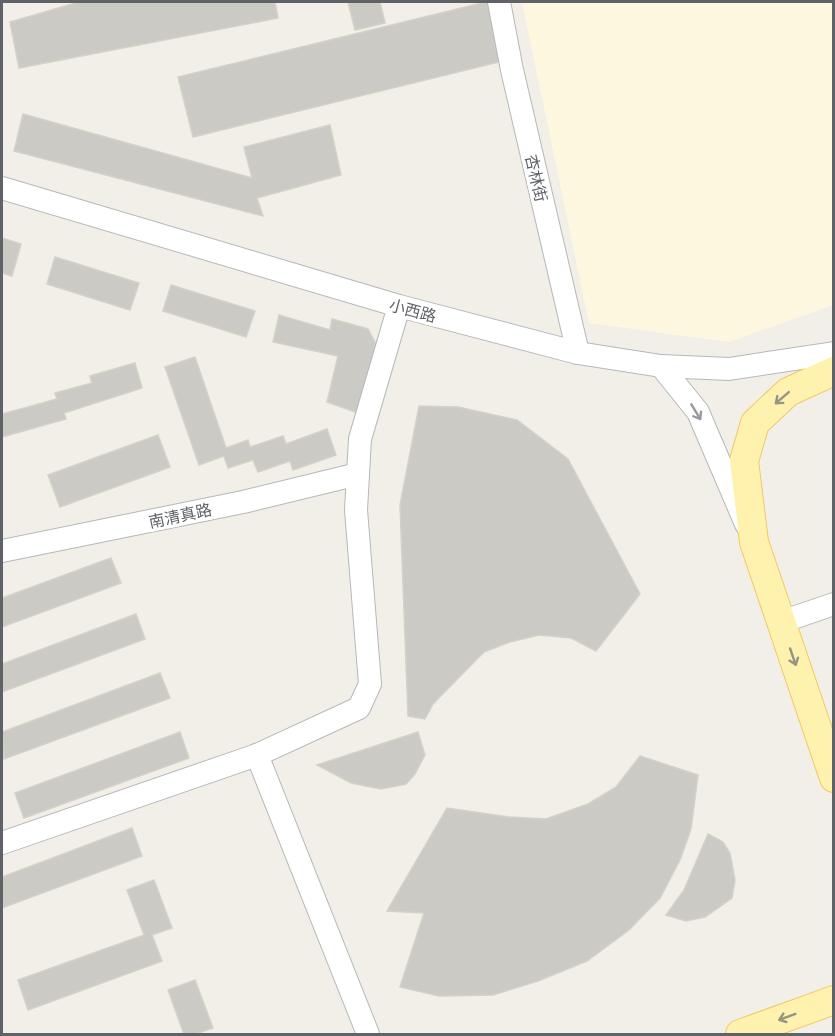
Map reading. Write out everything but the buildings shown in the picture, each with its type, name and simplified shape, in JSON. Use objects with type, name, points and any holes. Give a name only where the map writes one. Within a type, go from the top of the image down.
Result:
[{"type":"main road","points":[[834,371],[788,392],[755,423],[744,461],[754,542],[834,778]]},
{"type":"main road","points":[[740,1035],[834,1000]]},
{"type":"street","name":"杏林街","points":[[499,2],[512,70],[578,353]]},
{"type":"street","name":"小西路","points":[[2,188],[399,306],[578,353],[661,366],[729,369],[834,353]]},
{"type":"street","points":[[2,843],[257,755],[359,708],[370,684],[356,510],[360,439],[399,306]]},
{"type":"street","points":[[661,366],[698,412],[754,542]]},
{"type":"street","name":"南清真路","points":[[2,551],[243,502],[358,474]]},
{"type":"street","points":[[781,622],[834,604]]},
{"type":"street","points":[[257,755],[368,1035]]},
{"type":"shaded area","points":[[522,2],[833,2],[833,305],[729,342],[589,323]]}]
